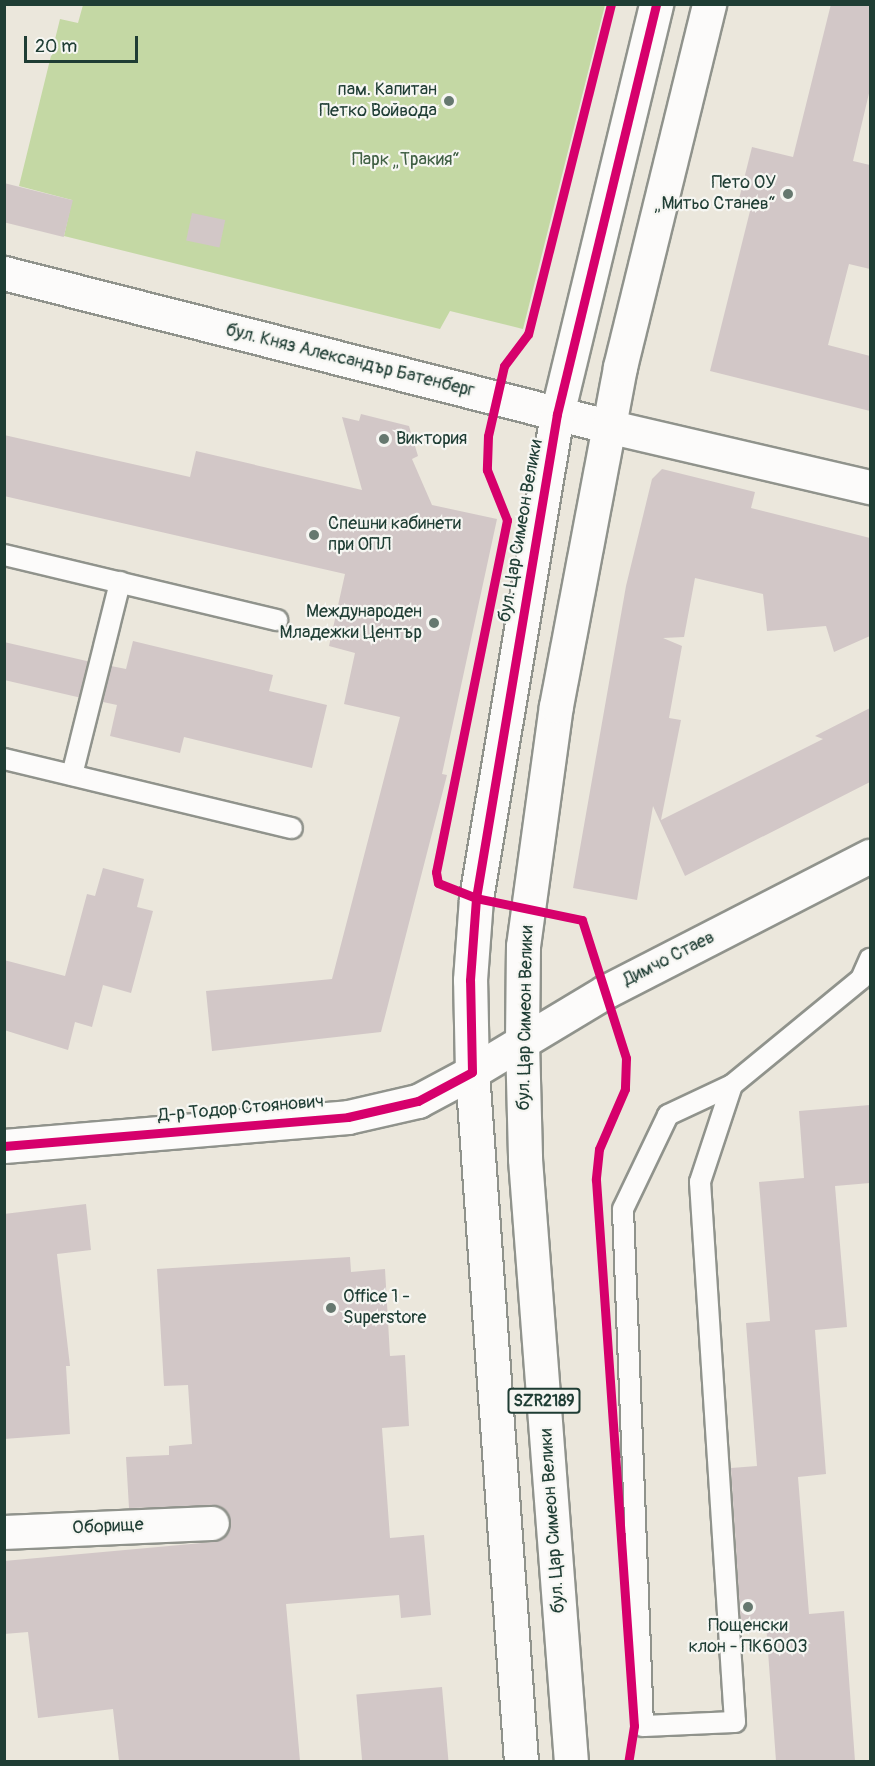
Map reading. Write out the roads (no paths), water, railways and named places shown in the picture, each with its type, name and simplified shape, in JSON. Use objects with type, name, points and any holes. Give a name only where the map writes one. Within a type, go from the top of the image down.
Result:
[{"type":"street","name":"бул. Цар Симеон Велики","points":[[520,1761],[472,1072],[470,980],[476,898],[557,414],[656,4]]},
{"type":"street","name":"бул. Цар Симеон Велики","points":[[571,1761],[525,1159],[522,1041],[523,946],[537,826],[607,426],[709,4]]},
{"type":"street","name":"бул. Княз Александър Батенберг","points":[[4,273],[557,414],[870,487]]},
{"type":"street","name":"Димчо Стаев","points":[[472,1072],[522,1041],[870,856]]},
{"type":"street","name":"Д-р Тодор Стоянович","points":[[4,1146],[348,1117],[418,1101],[472,1072]]},
{"type":"street","name":"Оборище","points":[[4,1532],[212,1523]]},
{"type":"lane","points":[[4,555],[277,620]]},
{"type":"lane","points":[[72,775],[120,582]]},
{"type":"lane","points":[[4,759],[292,828]]},
{"type":"lane","points":[[732,1085],[700,1182],[735,1722],[643,1726],[622,1209],[668,1115],[732,1085],[866,975],[870,959]]},
{"type":"place","name":"пам. Капитан Петко Войвода","points":[[449,101]]},
{"type":"place","name":"Пето ОУ „Митьо Станев“","points":[[788,194]]},
{"type":"place","name":"Виктория","points":[[384,439]]},
{"type":"place","name":"Спешни кабинети при ОПЛ","points":[[314,535]]},
{"type":"place","name":"Международен Младежки Център","points":[[434,623]]},
{"type":"place","name":"Office 1 - Superstore","points":[[331,1308]]},
{"type":"place","name":"Пощенски клон - ПК6003","points":[[748,1607]]},
{"type":"park label","name":"Парк „Тракия“","points":[[406,160]]}]
